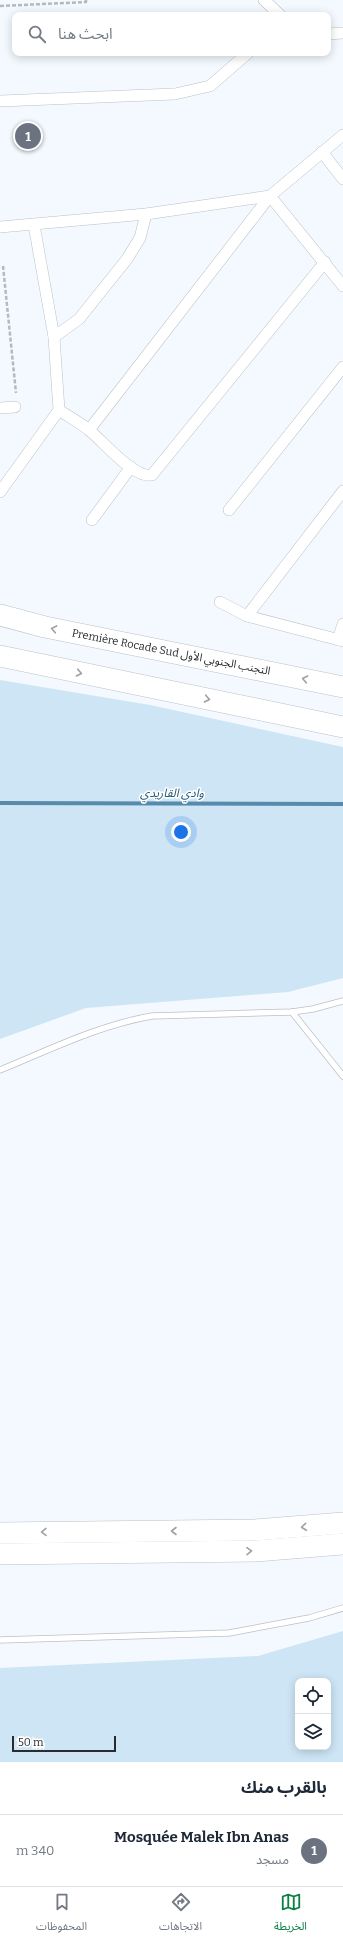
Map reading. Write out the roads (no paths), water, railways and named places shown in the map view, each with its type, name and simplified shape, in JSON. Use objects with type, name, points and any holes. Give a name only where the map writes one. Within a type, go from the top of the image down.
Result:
[{"type":"highway","name":"Première Rocade Sud التجنب الجنوبي الأول","points":[[0,615],[46,627],[343,687]]},
{"type":"highway","points":[[0,656],[343,727]]},
{"type":"highway","points":[[0,1533],[255,1530],[343,1523]]},
{"type":"highway","points":[[0,1562],[298,1548],[343,1544]]},
{"type":"highway","points":[[0,1554],[215,1552]]},
{"type":"street","points":[[264,0],[277,12]]},
{"type":"street","points":[[331,34],[343,33]]},
{"type":"street","points":[[0,101],[175,94],[195,91],[210,86],[245,56]]},
{"type":"street","points":[[89,430],[270,196],[343,135]]},
{"type":"street","points":[[322,152],[343,179]]},
{"type":"street","points":[[0,227],[146,214],[270,196]]},
{"type":"street","points":[[270,196],[343,286]]},
{"type":"street","points":[[54,337],[79,319],[132,252],[140,238],[146,214]]},
{"type":"street","points":[[0,492],[59,410],[54,337],[34,225]]},
{"type":"street","points":[[59,410],[89,430],[142,475],[152,475],[325,262]]},
{"type":"street","points":[[229,510],[343,367]]},
{"type":"street","points":[[0,408],[15,407]]},
{"type":"street","points":[[92,520],[131,467]]},
{"type":"street","points":[[247,616],[343,491]]},
{"type":"street","points":[[220,602],[247,616],[340,640],[343,624]]},
{"type":"lane","points":[[0,1070],[93,1032],[130,1020],[152,1016],[292,1012],[342,1002]]},
{"type":"lane","points":[[292,1012],[343,1076]]},
{"type":"lane","points":[[0,1640],[229,1633],[309,1618],[343,1608]]},
{"type":"waterway","name":"وادي القاريدي","points":[[0,803],[343,804]]},
{"type":"place","name":"Mosquée Malek Ibn Anas","points":[[28,136]]}]
